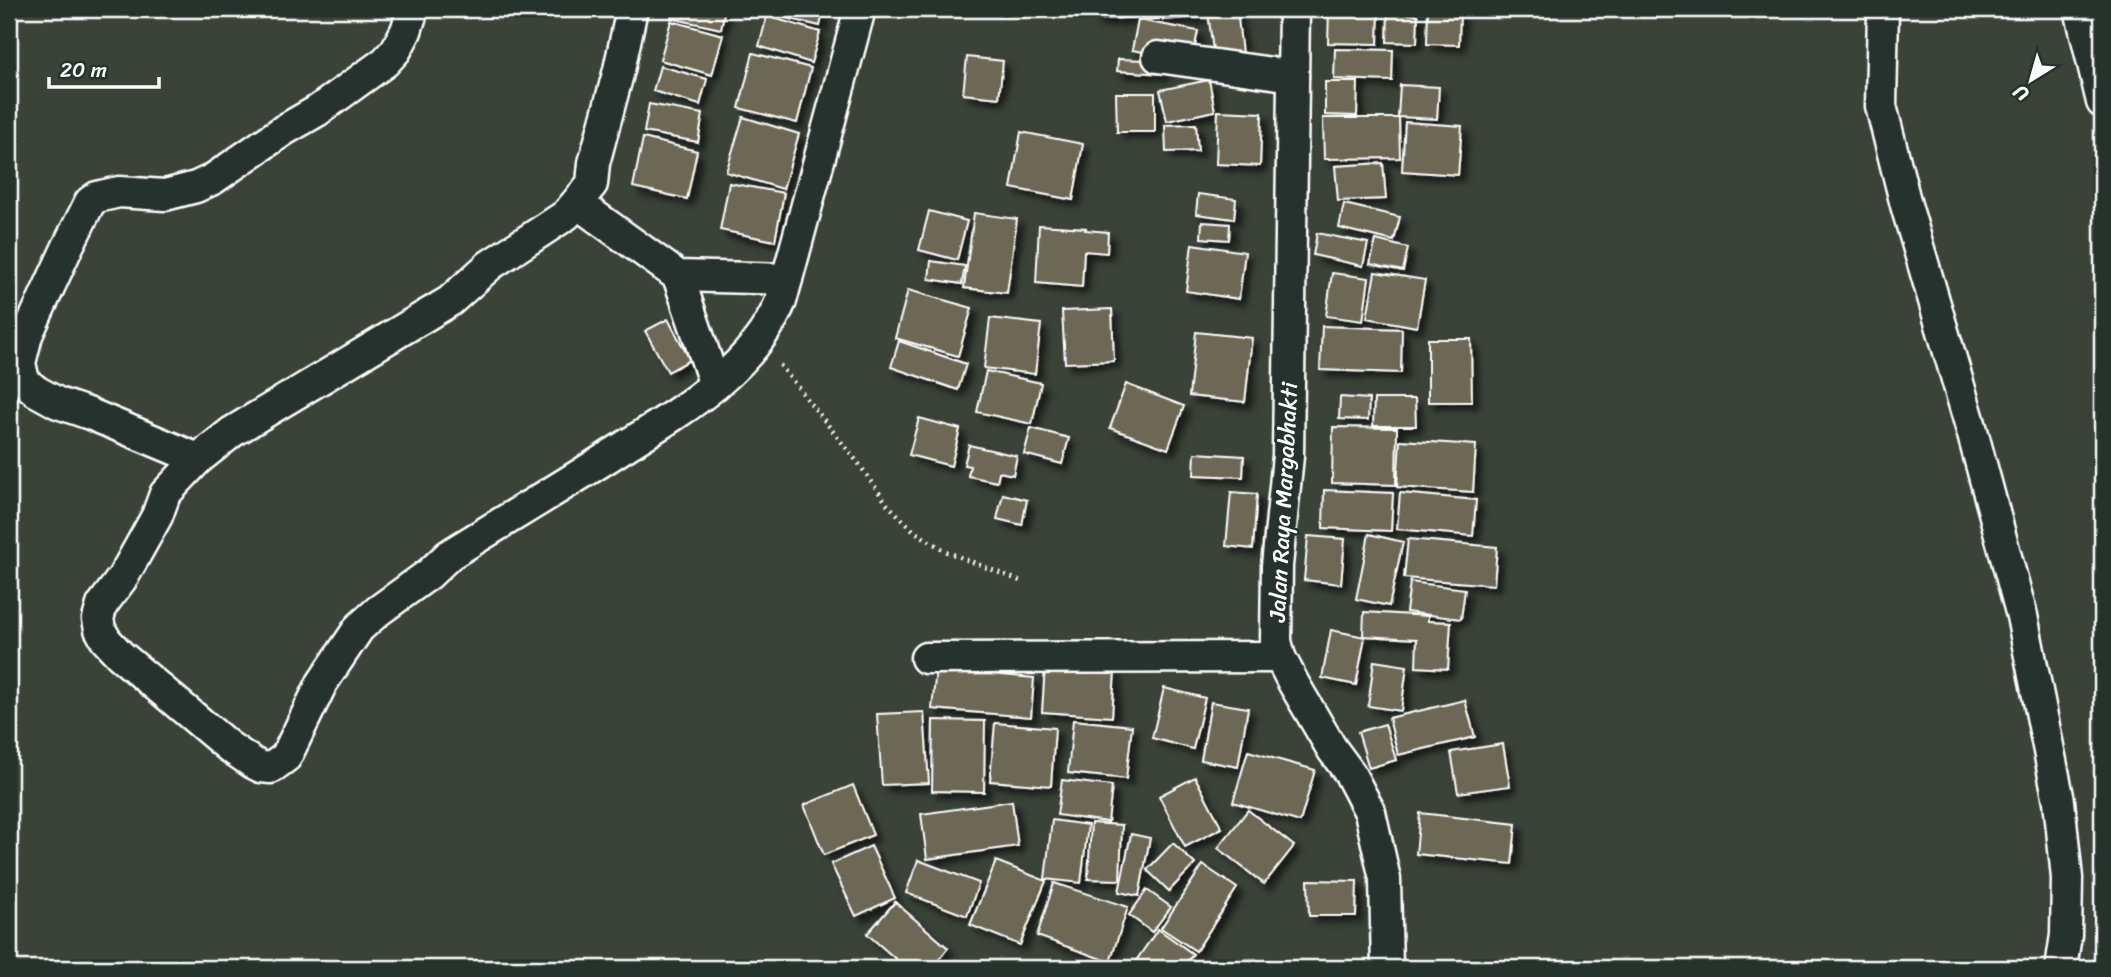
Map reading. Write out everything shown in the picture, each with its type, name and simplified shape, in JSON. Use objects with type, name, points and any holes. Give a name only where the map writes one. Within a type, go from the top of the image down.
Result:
[{"type":"street","points":[[198,459],[90,414],[58,404],[24,381],[20,363],[27,335],[64,256],[90,202],[97,197],[119,192],[165,195],[196,187],[213,179],[284,130],[317,111],[385,62],[396,50],[413,9]]},
{"type":"street","points":[[632,9],[594,163],[592,184],[577,203],[566,215],[490,265],[450,301],[232,432],[198,459],[165,494],[157,516],[123,577],[102,605],[98,618],[100,629],[120,654],[253,764],[271,768],[286,757],[322,683],[359,628],[378,611],[429,574],[449,555],[671,419],[715,385],[760,339],[774,317],[787,279],[859,9]]},
{"type":"street","name":"Jalan Raya Margabhakti","points":[[1294,9],[1288,456],[1276,603],[1276,641],[1280,657],[1370,812],[1385,879],[1387,968]]},
{"type":"street","points":[[1883,9],[1881,106],[1906,205],[2019,604],[2052,764],[2065,843],[2067,878],[2066,935],[2061,968]]},
{"type":"street","points":[[2080,9],[2102,102]]},
{"type":"street","points":[[1158,57],[1293,76]]},
{"type":"street","points":[[577,203],[678,276],[787,279]]},
{"type":"street","points":[[678,276],[715,385]]},
{"type":"street","points":[[926,657],[1280,657]]},
{"type":"path","points":[[760,339],[859,464],[887,504],[914,531],[946,551],[1020,581]]},
{"type":"building","points":[[673,9],[725,9],[721,29],[671,18]]},
{"type":"building","points":[[771,9],[824,9],[820,26],[770,14]]},
{"type":"building","points":[[1093,9],[1135,9],[1136,17],[1094,20]]},
{"type":"building","points":[[1138,9],[1159,9],[1159,19],[1138,20]]},
{"type":"building","points":[[1162,9],[1199,9],[1200,17],[1163,20]]},
{"type":"building","points":[[1237,9],[1242,54],[1214,58],[1208,13]]},
{"type":"building","points":[[1329,9],[1379,9],[1378,44],[1328,43]]},
{"type":"building","points":[[1425,9],[1425,12],[1382,11]]},
{"type":"building","points":[[1428,9],[1460,10],[1459,45],[1427,44]]},
{"type":"building","points":[[1388,13],[1418,15],[1417,43],[1387,42]]},
{"type":"building","points":[[767,16],[820,32],[811,63],[759,46]]},
{"type":"building","points":[[1138,20],[1198,31],[1192,61],[1132,50]]},
{"type":"building","points":[[671,21],[723,35],[712,75],[660,60]]},
{"type":"building","points":[[1335,49],[1393,50],[1392,81],[1334,79]]},
{"type":"building","points":[[753,53],[811,68],[797,123],[739,108]]},
{"type":"building","points":[[967,57],[1003,61],[999,98],[963,94]]},
{"type":"building","points":[[1118,59],[1145,60],[1145,64],[1165,65],[1164,74],[1117,71]]},
{"type":"building","points":[[660,66],[707,79],[700,105],[653,91]]},
{"type":"building","points":[[1209,80],[1215,111],[1167,121],[1160,90]]},
{"type":"building","points":[[1325,82],[1358,82],[1357,116],[1325,115]]},
{"type":"building","points":[[1400,85],[1439,87],[1437,119],[1398,117]]},
{"type":"building","points":[[1116,93],[1155,93],[1155,132],[1117,132]]},
{"type":"building","points":[[649,104],[703,114],[698,142],[644,132]]},
{"type":"building","points":[[1218,111],[1262,113],[1260,166],[1216,164]]},
{"type":"building","points":[[743,117],[799,134],[783,189],[726,172]]},
{"type":"building","points":[[1323,118],[1399,118],[1400,158],[1324,159]]},
{"type":"building","points":[[1405,122],[1462,126],[1458,175],[1402,171]]},
{"type":"building","points":[[1196,124],[1198,151],[1166,152],[1165,125]]},
{"type":"building","points":[[1021,132],[1083,144],[1073,200],[1011,188]]},
{"type":"building","points":[[643,138],[697,151],[687,199],[633,187]]},
{"type":"building","points":[[1383,163],[1386,199],[1338,201],[1335,166]]},
{"type":"building","points":[[729,183],[784,193],[775,241],[720,230]]},
{"type":"building","points":[[1198,194],[1236,199],[1234,219],[1196,214]]},
{"type":"building","points":[[1344,204],[1400,217],[1394,241],[1339,228]]},
{"type":"building","points":[[929,211],[967,221],[957,260],[919,250]]},
{"type":"building","points":[[974,213],[1017,219],[1007,293],[964,288]]},
{"type":"building","points":[[1202,222],[1230,224],[1229,240],[1201,238]]},
{"type":"building","points":[[1039,225],[1108,232],[1107,253],[1084,251],[1082,287],[1036,283]]},
{"type":"building","points":[[1317,233],[1368,243],[1363,266],[1313,255]]},
{"type":"building","points":[[1376,240],[1408,248],[1403,271],[1370,264]]},
{"type":"building","points":[[1192,244],[1245,252],[1239,299],[1186,291]]},
{"type":"building","points":[[931,261],[965,266],[962,284],[929,279]]},
{"type":"building","points":[[1375,272],[1425,280],[1417,327],[1367,318]]},
{"type":"building","points":[[1332,273],[1369,278],[1363,321],[1326,316]]},
{"type":"building","points":[[908,290],[972,308],[958,356],[895,338]]},
{"type":"building","points":[[1112,309],[1114,361],[1065,363],[1062,311]]},
{"type":"building","points":[[990,318],[1041,324],[1035,374],[984,368]]},
{"type":"building","points":[[668,319],[690,360],[668,372],[645,331]]},
{"type":"building","points":[[1322,326],[1402,329],[1401,373],[1320,370]]},
{"type":"building","points":[[1196,332],[1252,338],[1245,402],[1189,396]]},
{"type":"building","points":[[1428,339],[1471,339],[1472,402],[1428,402]]},
{"type":"building","points":[[899,341],[966,364],[958,390],[891,367]]},
{"type":"building","points":[[986,371],[1041,383],[1032,424],[977,412]]},
{"type":"building","points":[[1126,384],[1184,406],[1168,449],[1110,428]]},
{"type":"building","points":[[1340,397],[1369,399],[1368,420],[1339,419]]},
{"type":"building","points":[[1374,399],[1415,399],[1416,426],[1373,426]]},
{"type":"building","points":[[919,418],[960,429],[951,466],[909,455]]},
{"type":"building","points":[[1333,427],[1397,428],[1396,485],[1332,483]]},
{"type":"building","points":[[1031,428],[1069,438],[1062,464],[1024,454]]},
{"type":"building","points":[[1400,440],[1476,445],[1473,492],[1397,487]]},
{"type":"building","points":[[969,445],[1017,456],[1013,475],[999,472],[997,482],[968,476],[970,466],[964,465]]},
{"type":"building","points":[[1195,453],[1244,456],[1243,477],[1194,475]]},
{"type":"building","points":[[1324,490],[1393,493],[1391,531],[1323,528]]},
{"type":"building","points":[[1231,492],[1257,494],[1253,549],[1226,546]]},
{"type":"building","points":[[1400,493],[1476,500],[1473,536],[1397,529]]},
{"type":"building","points":[[1003,494],[1027,500],[1022,525],[997,519]]},
{"type":"building","points":[[1369,534],[1403,542],[1389,606],[1356,599]]},
{"type":"building","points":[[1308,536],[1345,539],[1341,584],[1304,580]]},
{"type":"building","points":[[1408,539],[1497,547],[1494,585],[1404,578]]},
{"type":"building","points":[[1410,582],[1465,589],[1461,619],[1406,612]]},
{"type":"building","points":[[1364,612],[1428,616],[1428,621],[1451,622],[1448,669],[1416,667],[1417,639],[1363,636]]},
{"type":"building","points":[[1331,630],[1365,637],[1356,685],[1322,678]]},
{"type":"building","points":[[1374,661],[1407,666],[1401,711],[1368,706]]},
{"type":"building","points":[[1045,666],[1115,671],[1112,717],[1042,712]]},
{"type":"building","points":[[936,669],[1034,678],[1031,717],[932,709]]},
{"type":"building","points":[[1164,688],[1205,698],[1193,749],[1152,738]]},
{"type":"building","points":[[1465,700],[1475,737],[1398,755],[1389,718]]},
{"type":"building","points":[[1211,702],[1248,708],[1238,767],[1201,760]]},
{"type":"building","points":[[924,712],[929,783],[882,785],[877,714]]},
{"type":"building","points":[[933,720],[985,721],[984,792],[932,791]]},
{"type":"building","points":[[1073,720],[1132,726],[1126,779],[1068,773]]},
{"type":"building","points":[[995,723],[1055,728],[1051,786],[990,781]]},
{"type":"building","points":[[1385,724],[1396,760],[1369,768],[1358,732]]},
{"type":"building","points":[[1503,744],[1510,786],[1458,793],[1451,752]]},
{"type":"building","points":[[1248,751],[1315,770],[1300,822],[1233,802]]},
{"type":"building","points":[[1195,777],[1222,828],[1185,847],[1159,796]]},
{"type":"building","points":[[1062,780],[1112,786],[1108,822],[1057,815]]},
{"type":"building","points":[[853,785],[873,835],[824,855],[804,805]]},
{"type":"building","points":[[1012,801],[1018,846],[927,859],[921,814]]},
{"type":"building","points":[[1248,810],[1294,846],[1264,884],[1218,848]]},
{"type":"building","points":[[1420,813],[1516,824],[1512,864],[1416,854]]},
{"type":"building","points":[[1052,820],[1088,825],[1081,883],[1045,879]]},
{"type":"building","points":[[1091,823],[1122,825],[1120,880],[1088,879]]},
{"type":"building","points":[[1131,834],[1150,838],[1139,896],[1119,892]]},
{"type":"building","points":[[1173,843],[1195,864],[1169,891],[1147,870]]},
{"type":"building","points":[[871,846],[895,898],[856,916],[831,864]]},
{"type":"building","points":[[918,860],[979,883],[967,916],[906,893]]},
{"type":"building","points":[[996,861],[1046,881],[1020,945],[970,925]]},
{"type":"building","points":[[1203,865],[1237,888],[1196,951],[1161,928]]},
{"type":"building","points":[[1308,880],[1357,881],[1356,916],[1309,916]]},
{"type":"building","points":[[1054,883],[1128,907],[1110,962],[1037,936]]},
{"type":"building","points":[[1147,890],[1171,907],[1152,932],[1129,915]]},
{"type":"building","points":[[895,902],[948,948],[932,968],[906,968],[867,934]]},
{"type":"building","points":[[1158,929],[1193,954],[1182,968],[1131,968]]},
{"type":"building","points":[[1256,959],[1256,968],[1198,968],[1198,962]]},
{"type":"building","points":[[956,960],[967,968],[949,968]]}]
